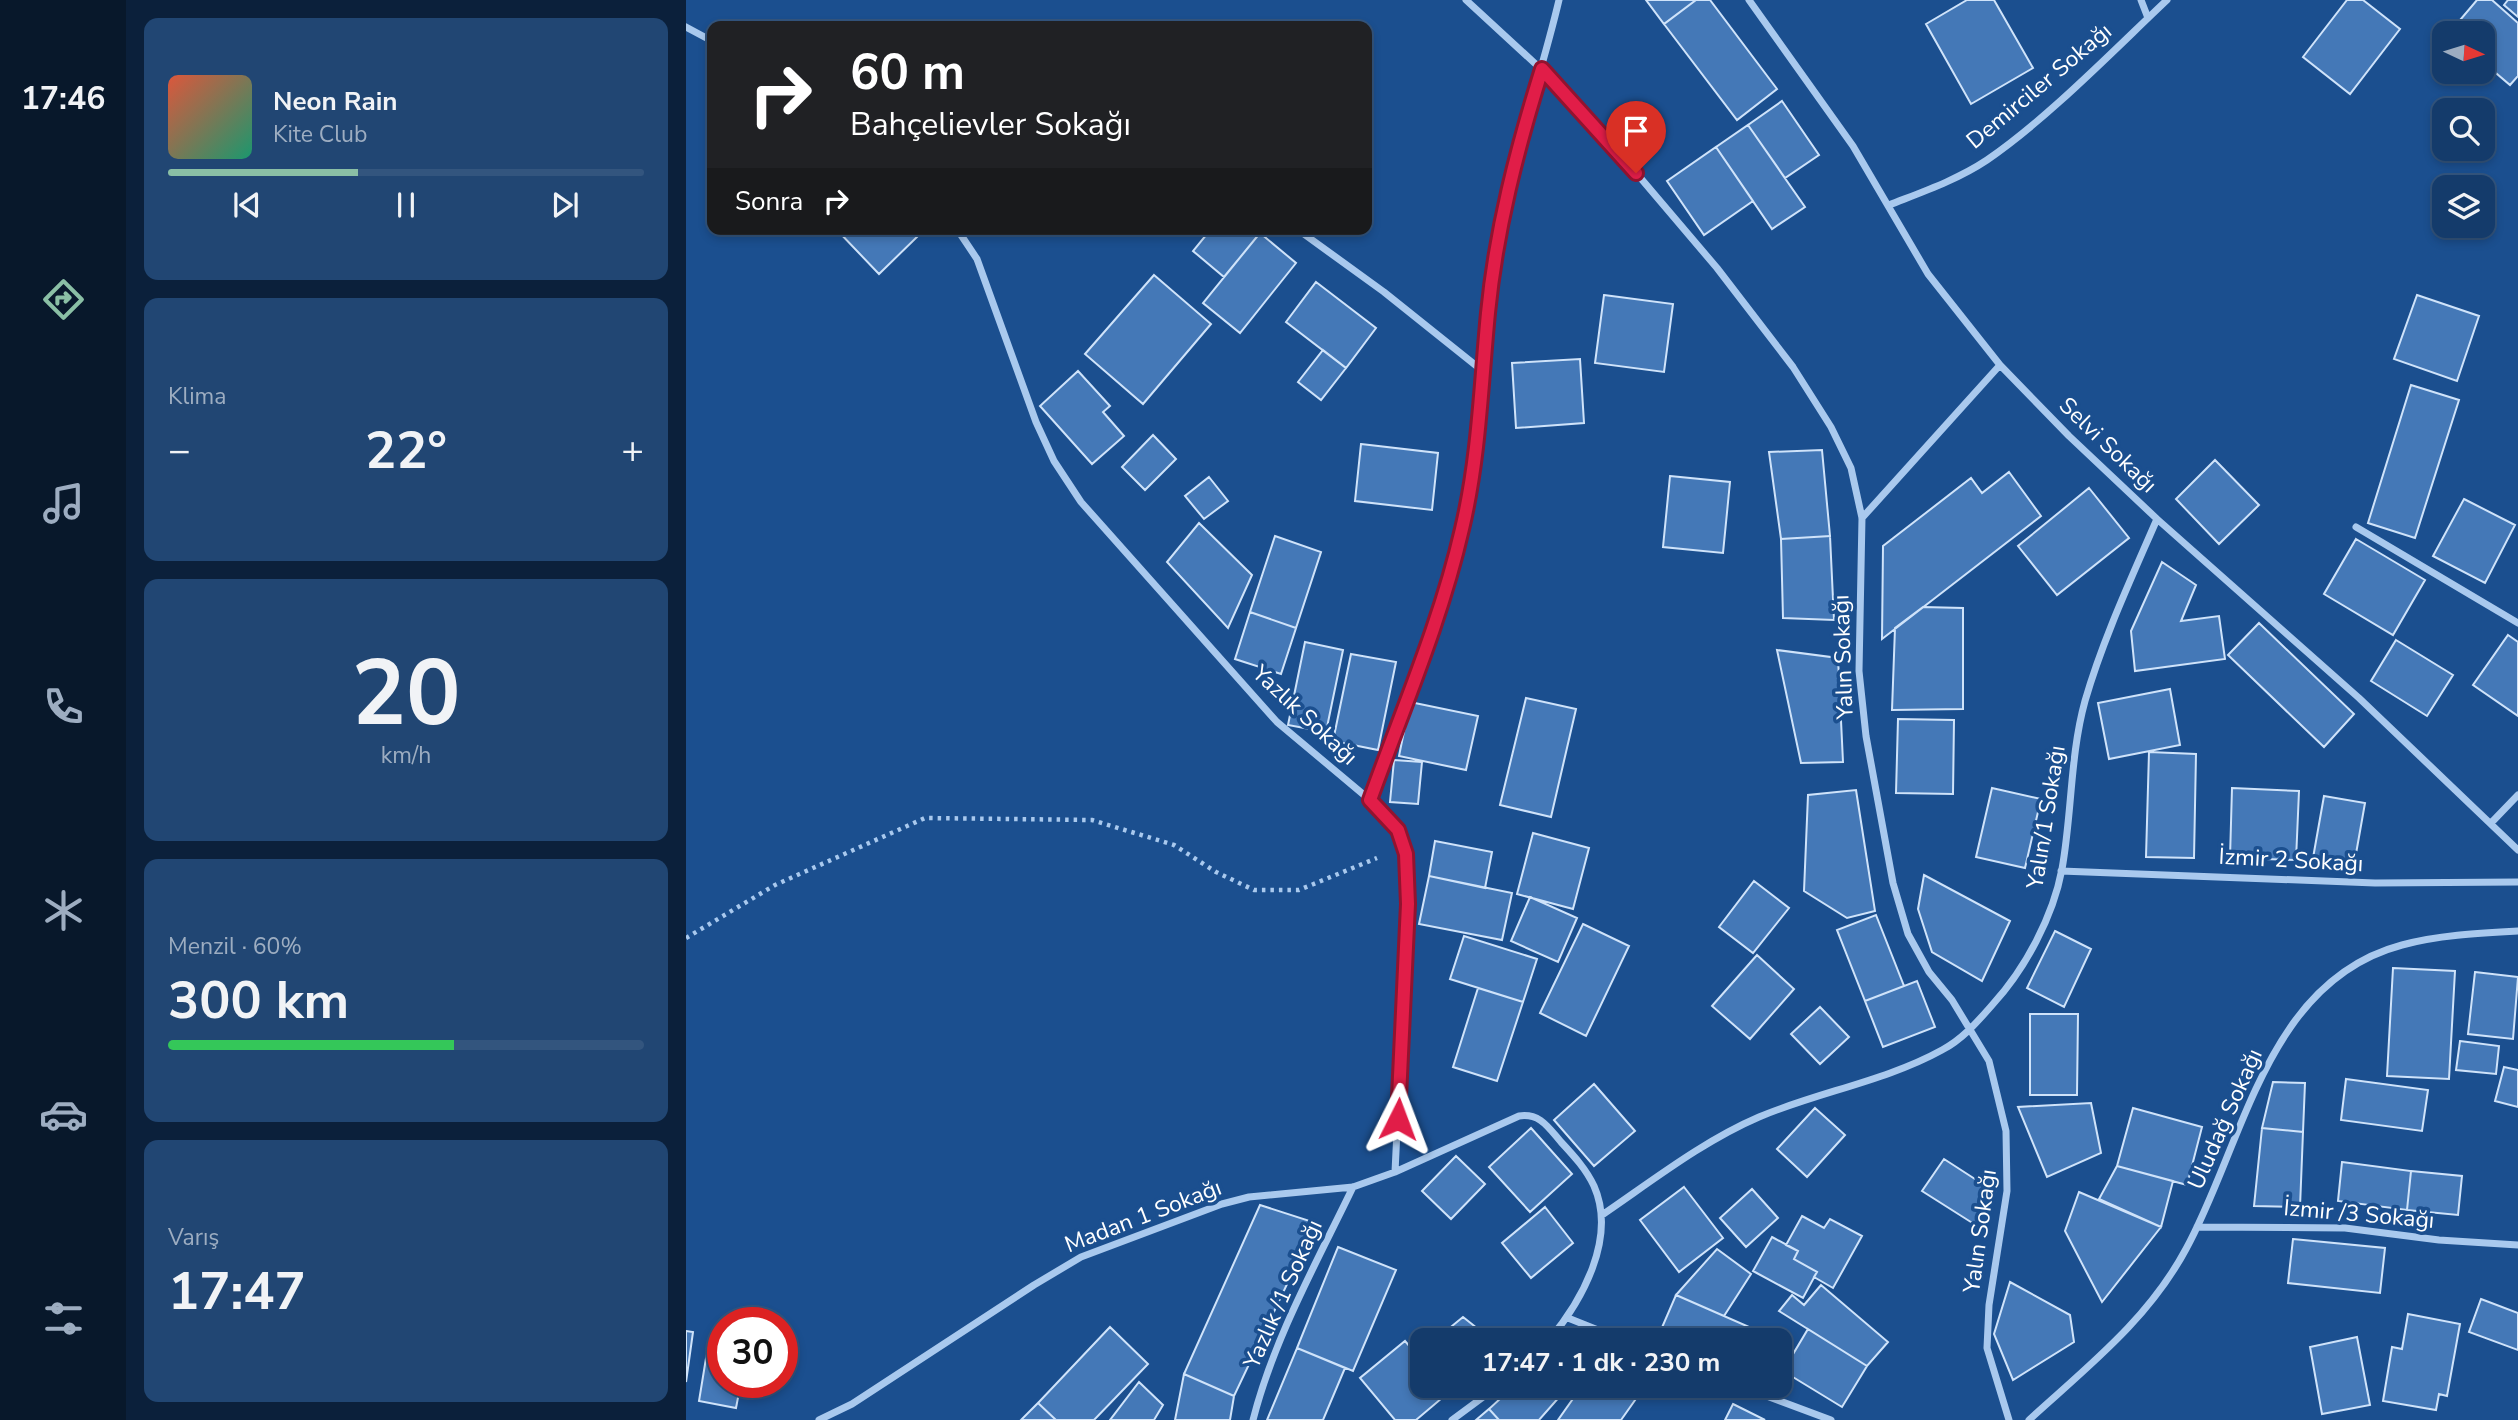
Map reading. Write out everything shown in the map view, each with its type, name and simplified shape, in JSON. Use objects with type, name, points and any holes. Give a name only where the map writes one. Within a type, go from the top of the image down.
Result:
[{"type":"street","name":"Yalın Sokağı","points":[[1466,0],[1542,69],[1604,135],[1717,268],[1793,367],[1831,427],[1852,468],[1862,518],[1858,671],[1866,736],[1893,883],[1908,934],[1929,972],[1971,1029],[1989,1061],[2006,1131],[2007,1191],[1989,1305],[1987,1348],[2009,1420]]},
{"type":"street","points":[[1370,800],[1446,589],[1463,528],[1476,455],[1488,312],[1500,229],[1522,132],[1542,69],[1559,0]]},
{"type":"street","name":"Selvi Sokağı","points":[[1749,0],[1853,146],[1928,274],[2000,365],[2069,436],[2157,519],[2359,698],[2518,850]]},
{"type":"street","points":[[2141,0],[2148,18]]},
{"type":"street","name":"Demirciler Sokağı","points":[[1889,205],[1949,181],[1987,160],[2041,116],[2167,0]]},
{"type":"street","points":[[686,27],[707,38]]},
{"type":"street","name":"Yazlık Sokağı","points":[[964,235],[976,259],[1036,422],[1054,461],[1081,502],[1276,722],[1370,800],[1398,830],[1406,854],[1408,904],[1395,1172]]},
{"type":"street","points":[[1305,235],[1384,292],[1484,372]]},
{"type":"street","points":[[1862,518],[2000,365]]},
{"type":"street","name":"Yalın/1 Sokağı","points":[[1602,1215],[1667,1170],[1756,1118],[1896,1070],[1943,1050],[1971,1029],[2015,976],[2053,900],[2062,872],[2085,703],[2118,609],[2157,519]]},
{"type":"street","points":[[2356,527],[2518,623]]},
{"type":"street","points":[[2491,823],[2518,795]]},
{"type":"street","name":"İzmir 2 Sokağı","points":[[2062,872],[2388,884],[2518,881]]},
{"type":"street","name":"Uludağ Sokağı","points":[[2029,1420],[2112,1346],[2150,1306],[2197,1227],[2245,1109],[2274,1052],[2308,1007],[2337,976],[2363,959],[2402,944],[2518,931]]},
{"type":"street","points":[[1395,1172],[1519,1116],[1531,1114],[1541,1119],[1583,1167],[1595,1187],[1602,1215],[1600,1239],[1589,1276],[1568,1318],[1559,1328]]},
{"type":"street","name":"Madan 1 Sokağı","points":[[819,1420],[832,1415],[1081,1257],[1162,1224],[1231,1202],[1353,1186],[1395,1172]]},
{"type":"street","name":"Yazlık /1 Sokağı","points":[[1254,1420],[1270,1364],[1353,1186]]},
{"type":"street","name":"İzmir /3 Sokağı","points":[[2197,1227],[2344,1228],[2438,1240],[2518,1245]]},
{"type":"street","points":[[1568,1318],[1593,1328]]},
{"type":"street","points":[[1452,1420],[1482,1398]]},
{"type":"street","points":[[1772,1398],[1831,1420]]},
{"type":"street","points":[[832,1415],[842,1420]]},
{"type":"path","points":[[686,938],[775,885],[925,818],[1092,820],[1174,845],[1216,872],[1254,890],[1299,890],[1377,858]]},
{"type":"building","points":[[1646,0],[1696,0],[1664,24]]},
{"type":"building","points":[[1696,0],[1710,0],[1777,89],[1737,120],[1664,24]]},
{"type":"building","points":[[1967,0],[1994,0],[2033,68],[1971,104],[1926,24]]},
{"type":"building","points":[[2347,0],[2363,0],[2400,29],[2350,94],[2303,57]]},
{"type":"building","points":[[2477,0],[2492,0],[2518,23],[2518,76],[2510,85],[2496,73],[2496,21],[2459,21]]},
{"type":"building","points":[[2508,0],[2518,0],[2518,17],[2504,5]]},
{"type":"building","points":[[1782,101],[1819,155],[1785,178],[1748,125]]},
{"type":"building","points":[[1748,125],[1805,207],[1772,229],[1716,147]]},
{"type":"building","points":[[1716,147],[1753,201],[1704,235],[1667,181]]},
{"type":"building","points":[[842,235],[919,235],[879,274]]},
{"type":"building","points":[[1206,235],[1258,235],[1224,277],[1193,251]]},
{"type":"building","points":[[1258,235],[1262,235],[1296,263],[1240,333],[1203,303]]},
{"type":"building","points":[[1154,275],[1211,324],[1143,404],[1085,354]]},
{"type":"building","points":[[1316,282],[1376,328],[1346,368],[1286,322]]},
{"type":"building","points":[[1604,295],[1673,304],[1664,372],[1595,363]]},
{"type":"building","points":[[2417,295],[2479,316],[2457,381],[2394,359]]},
{"type":"building","points":[[1323,350],[1346,368],[1321,400],[1298,382]]},
{"type":"building","points":[[1580,359],[1584,423],[1516,428],[1512,363]]},
{"type":"building","points":[[1078,371],[1110,406],[1103,412],[1124,436],[1092,464],[1040,406]]},
{"type":"building","points":[[2411,385],[2459,400],[2415,538],[2368,523]]},
{"type":"building","points":[[1153,435],[1176,459],[1145,490],[1122,467]]},
{"type":"building","points":[[1361,444],[1438,453],[1432,510],[1355,501]]},
{"type":"building","points":[[1822,450],[1830,536],[1781,539],[1769,452]]},
{"type":"building","points":[[2215,460],[2259,505],[2219,544],[2176,499]]},
{"type":"building","points":[[2009,472],[2041,516],[1882,639],[1883,546],[1971,478],[1982,493]]},
{"type":"building","points":[[1670,476],[1730,482],[1723,553],[1663,547]]},
{"type":"building","points":[[1209,477],[1228,501],[1204,519],[1185,496]]},
{"type":"building","points":[[2089,488],[2129,538],[2057,595],[2018,546]]},
{"type":"building","points":[[2464,499],[2515,525],[2485,583],[2433,556]]},
{"type":"building","points":[[1199,523],[1252,575],[1228,628],[1167,562]]},
{"type":"building","points":[[1275,536],[1321,552],[1296,628],[1250,612]]},
{"type":"building","points":[[1830,536],[1834,620],[1783,618],[1781,539]]},
{"type":"building","points":[[2356,539],[2425,580],[2393,635],[2324,594]]},
{"type":"building","points":[[2162,562],[2196,585],[2181,621],[2219,616],[2225,659],[2135,671],[2131,631]]},
{"type":"building","points":[[1923,607],[1963,608],[1963,709],[1892,710],[1895,628]]},
{"type":"building","points":[[1250,612],[1296,628],[1281,674],[1235,659]]},
{"type":"building","points":[[2259,623],[2354,714],[2324,747],[2228,655]]},
{"type":"building","points":[[2508,635],[2518,642],[2518,716],[2473,685]]},
{"type":"building","points":[[2396,640],[2453,675],[2427,716],[2371,681]]},
{"type":"building","points":[[1305,642],[1343,650],[1326,732],[1288,725]]},
{"type":"building","points":[[1777,650],[1838,658],[1843,762],[1801,763]]},
{"type":"building","points":[[1351,654],[1396,662],[1378,750],[1333,741]]},
{"type":"building","points":[[2170,689],[2180,745],[2109,759],[2098,703]]},
{"type":"building","points":[[1526,698],[1576,709],[1551,817],[1500,805]]},
{"type":"building","points":[[1410,702],[1478,716],[1466,770],[1399,756]]},
{"type":"building","points":[[1898,719],[1954,720],[1953,794],[1896,793]]},
{"type":"building","points":[[2149,752],[2196,754],[2194,858],[2146,857]]},
{"type":"building","points":[[1394,760],[1422,762],[1418,804],[1390,802]]},
{"type":"building","points":[[1992,788],[2041,799],[2025,868],[1976,857]]},
{"type":"building","points":[[2232,788],[2299,791],[2296,860],[2230,858]]},
{"type":"building","points":[[1856,790],[1875,911],[1847,918],[1804,891],[1808,795]]},
{"type":"building","points":[[2324,796],[2365,803],[2354,865],[2313,858]]},
{"type":"building","points":[[1533,833],[1589,848],[1573,909],[1517,894]]},
{"type":"building","points":[[1435,841],[1492,852],[1485,888],[1429,876]]},
{"type":"building","points":[[1924,875],[2010,921],[1982,981],[1932,952],[1918,909]]},
{"type":"building","points":[[1429,876],[1512,893],[1502,940],[1419,924]]},
{"type":"building","points":[[1754,881],[1789,908],[1753,953],[1719,927]]},
{"type":"building","points":[[1530,897],[1577,918],[1558,962],[1511,941]]},
{"type":"building","points":[[1876,915],[1904,986],[1865,1001],[1837,930]]},
{"type":"building","points":[[1583,924],[1629,946],[1586,1036],[1540,1013]]},
{"type":"building","points":[[2055,931],[2091,949],[2064,1007],[2027,988]]},
{"type":"building","points":[[1464,936],[1537,959],[1523,1002],[1450,979]]},
{"type":"building","points":[[1757,955],[1794,989],[1750,1039],[1712,1006]]},
{"type":"building","points":[[2393,968],[2455,971],[2449,1079],[2387,1076]]},
{"type":"building","points":[[2475,972],[2518,977],[2513,1039],[2468,1034]]},
{"type":"building","points":[[1917,981],[1935,1027],[1883,1047],[1865,1001]]},
{"type":"building","points":[[1478,988],[1523,1002],[1497,1081],[1453,1067]]},
{"type":"building","points":[[1820,1007],[1849,1037],[1820,1064],[1791,1034]]},
{"type":"building","points":[[2030,1014],[2078,1014],[2077,1095],[2030,1095]]},
{"type":"building","points":[[2460,1041],[2499,1046],[2496,1074],[2456,1070]]},
{"type":"building","points":[[2504,1067],[2518,1070],[2518,1107],[2495,1101]]},
{"type":"building","points":[[2346,1079],[2428,1090],[2422,1131],[2341,1120]]},
{"type":"building","points":[[2273,1082],[2305,1083],[2303,1132],[2262,1128]]},
{"type":"building","points":[[1594,1084],[1635,1131],[1594,1166],[1554,1120]]},
{"type":"building","points":[[2091,1103],[2101,1153],[2047,1177],[2018,1107]]},
{"type":"building","points":[[1815,1108],[1845,1135],[1807,1177],[1777,1149]]},
{"type":"building","points":[[2133,1108],[2202,1127],[2187,1185],[2117,1166]]},
{"type":"building","points":[[1531,1128],[1572,1174],[1530,1212],[1489,1167]]},
{"type":"building","points":[[2262,1128],[2303,1132],[2300,1207],[2254,1206]]},
{"type":"building","points":[[1456,1156],[1485,1184],[1451,1219],[1422,1191]]},
{"type":"building","points":[[1944,1159],[1995,1192],[1974,1224],[1922,1191]]},
{"type":"building","points":[[2342,1162],[2411,1171],[2407,1210],[2338,1201]]},
{"type":"building","points":[[2117,1166],[2173,1181],[2161,1227],[2099,1199]]},
{"type":"building","points":[[2411,1171],[2462,1176],[2458,1215],[2407,1210]]},
{"type":"building","points":[[1684,1187],[1723,1238],[1679,1272],[1640,1220]]},
{"type":"building","points":[[1752,1189],[1778,1218],[1746,1247],[1720,1218]]},
{"type":"building","points":[[2079,1192],[2161,1227],[2102,1302],[2065,1231]]},
{"type":"building","points":[[1260,1205],[1316,1223],[1234,1396],[1184,1374]]},
{"type":"building","points":[[1545,1207],[1573,1243],[1531,1278],[1502,1243]]},
{"type":"building","points":[[1802,1216],[1824,1228],[1830,1219],[1862,1236],[1833,1288],[1814,1277],[1817,1272],[1794,1259],[1798,1251],[1786,1245]]},
{"type":"building","points":[[1772,1237],[1798,1251],[1794,1259],[1817,1272],[1803,1298],[1753,1271]]},
{"type":"building","points":[[2293,1239],[2385,1248],[2380,1293],[2288,1283]]},
{"type":"building","points":[[1338,1247],[1396,1270],[1353,1371],[1297,1348]]},
{"type":"building","points":[[1717,1249],[1751,1274],[1724,1316],[1676,1295]]},
{"type":"building","points":[[2010,1282],[2070,1315],[2074,1342],[2013,1380],[1994,1334]]},
{"type":"building","points":[[1821,1285],[1888,1342],[1867,1366],[1779,1311],[1792,1295],[1804,1305]]},
{"type":"building","points":[[1676,1295],[1751,1328],[1662,1328]]},
{"type":"building","points":[[2481,1299],[2518,1313],[2518,1350],[2469,1332]]},
{"type":"building","points":[[2408,1314],[2460,1324],[2447,1396],[2439,1394],[2436,1410],[2383,1401],[2392,1347],[2402,1349]]},
{"type":"building","points":[[1463,1317],[1477,1328],[1450,1328]]},
{"type":"building","points":[[1110,1327],[1148,1364],[1094,1420],[1056,1420],[1038,1403]]},
{"type":"building","points":[[1808,1329],[1867,1366],[1842,1407],[1792,1376],[1792,1356]]},
{"type":"building","points":[[686,1331],[693,1332],[686,1382]]},
{"type":"building","points":[[2357,1337],[2370,1405],[2322,1414],[2310,1347]]},
{"type":"building","points":[[1405,1341],[1410,1347],[1410,1398],[1442,1398],[1416,1420],[1395,1420],[1360,1378]]},
{"type":"building","points":[[1297,1348],[1345,1368],[1323,1420],[1267,1420]]},
{"type":"building","points":[[707,1352],[707,1398],[738,1398],[736,1408],[699,1401]]},
{"type":"building","points":[[1184,1374],[1234,1396],[1230,1420],[1175,1420]]},
{"type":"building","points":[[1139,1382],[1163,1405],[1154,1420],[1110,1420]]},
{"type":"building","points":[[1501,1398],[1558,1398],[1539,1420],[1499,1420],[1489,1409]]},
{"type":"building","points":[[1574,1398],[1637,1398],[1621,1420],[1558,1420]]},
{"type":"building","points":[[1038,1403],[1056,1420],[1021,1420]]},
{"type":"building","points":[[1733,1404],[1765,1420],[1725,1420]]},
{"type":"building","points":[[1489,1409],[1499,1420],[1476,1420]]},
{"type":"route","points":[[1398,1119],[1408,904],[1406,854],[1398,830],[1370,800],[1450,577],[1463,528],[1476,455],[1488,312],[1500,229],[1522,132],[1542,69],[1636,173]]}]
